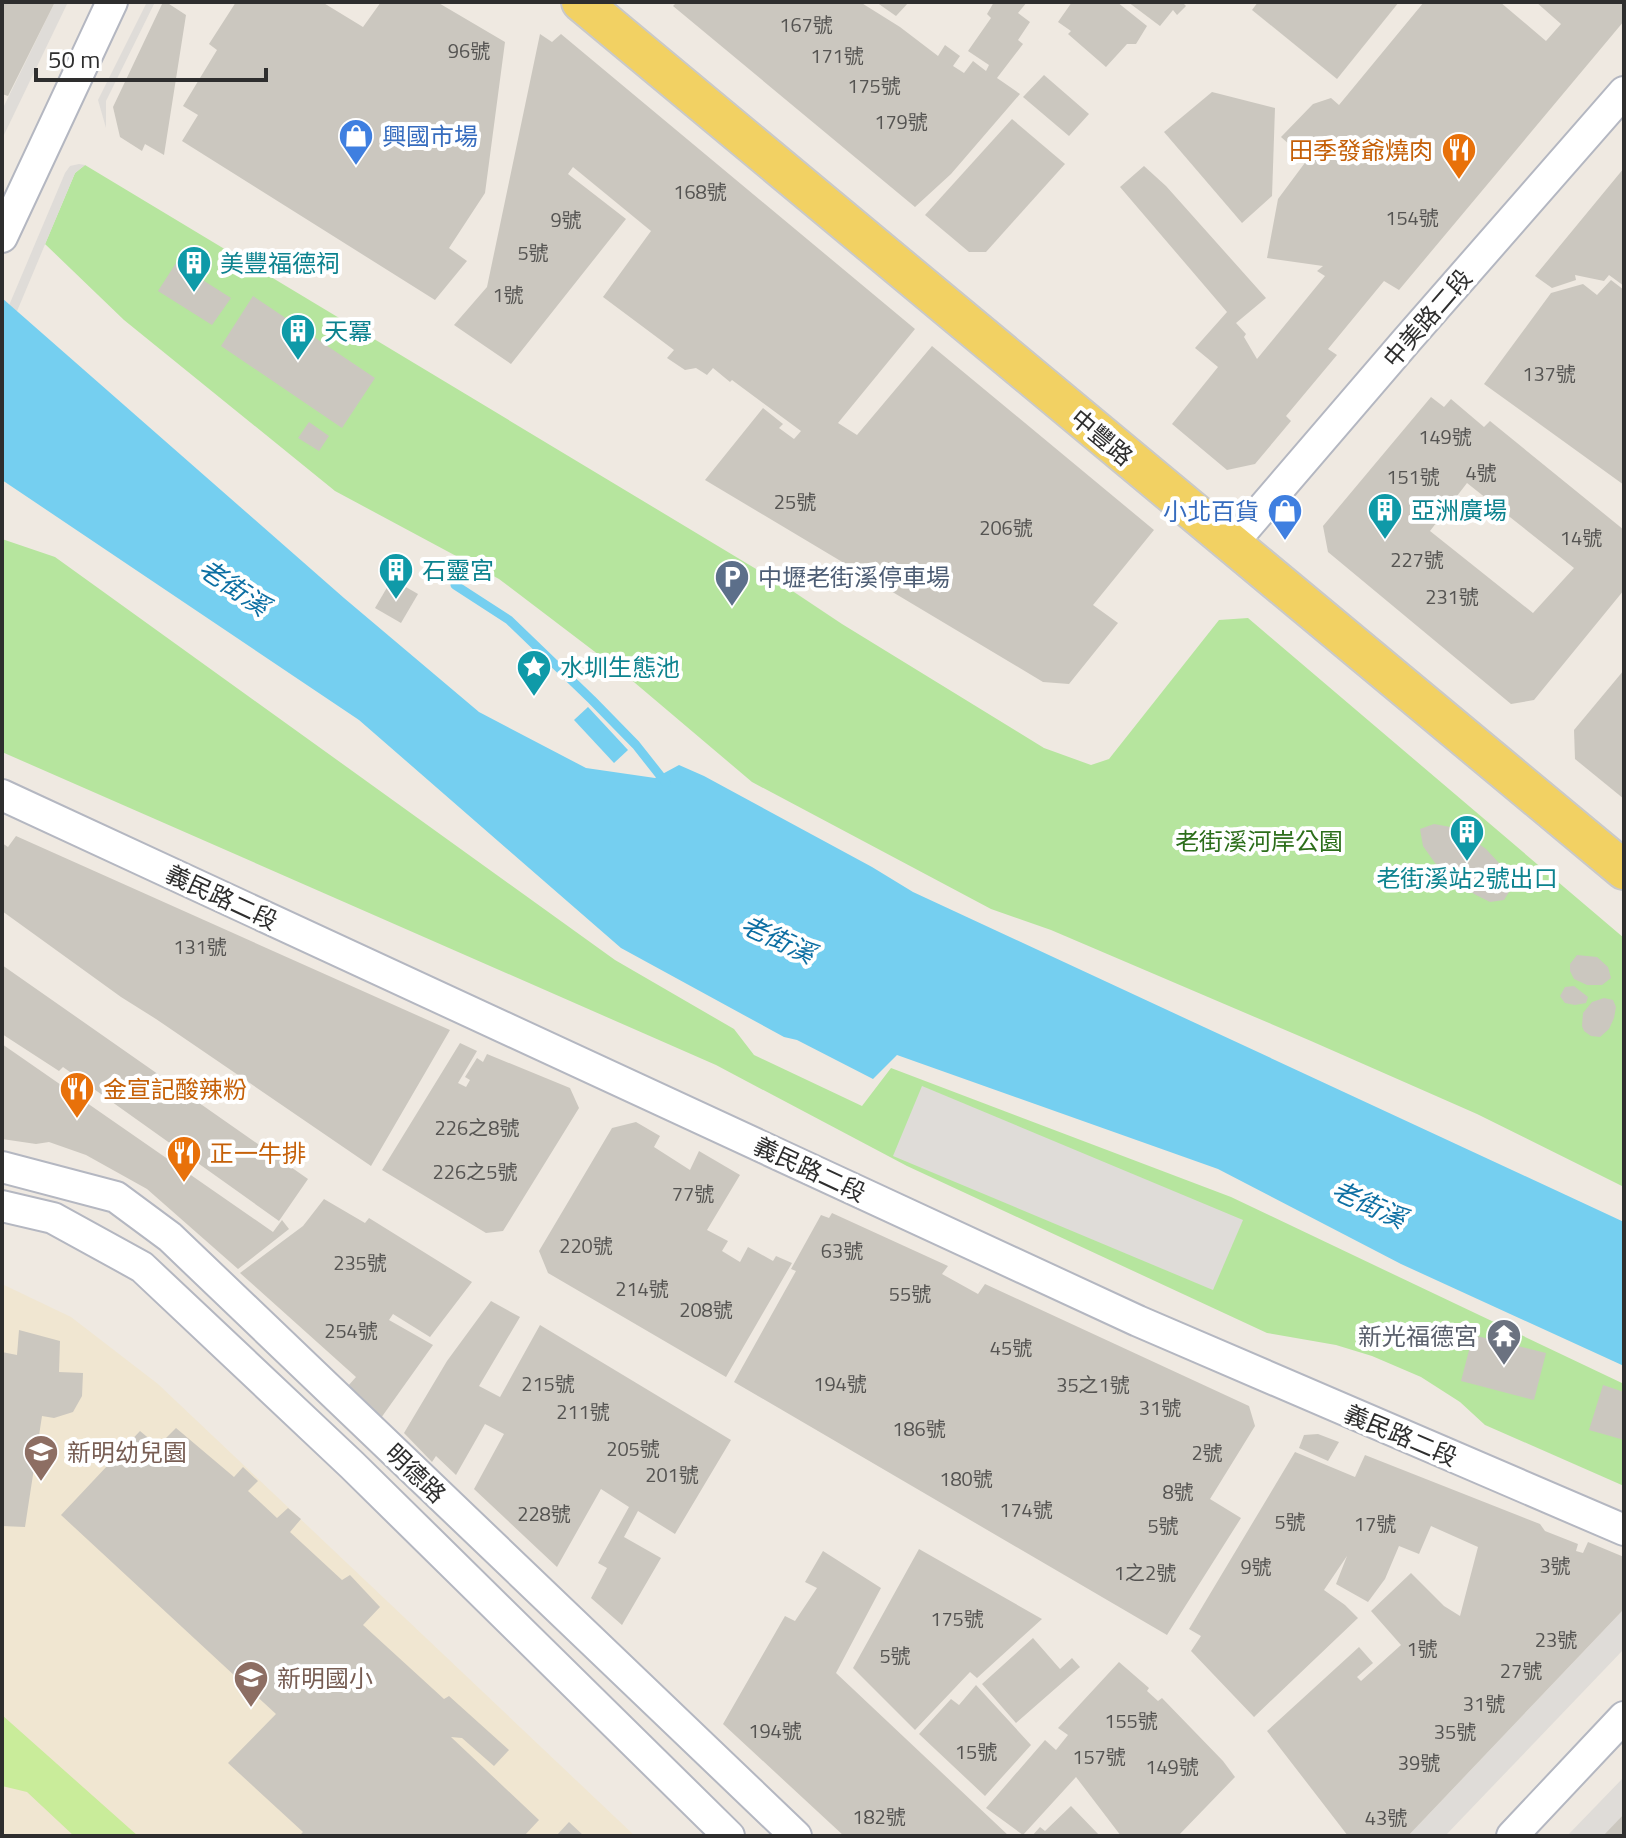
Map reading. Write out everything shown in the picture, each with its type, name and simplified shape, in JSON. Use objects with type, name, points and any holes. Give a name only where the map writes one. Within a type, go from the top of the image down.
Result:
[{"type":"main road","name":"中豐路","points":[[581,2],[1624,870]]},
{"type":"street","points":[[2,237],[112,2]]},
{"type":"street","name":"中美路二段","points":[[1231,545],[1624,92]]},
{"type":"street","name":"義民路二段","points":[[2,795],[1138,1321],[1624,1530]]},
{"type":"street","name":"明德路","points":[[2,1167],[116,1197],[170,1237],[796,1836]]},
{"type":"street","name":"明德路","points":[[2,1206],[53,1218],[142,1267],[352,1465],[729,1836]]},
{"type":"street","points":[[1512,1836],[1624,1717]]},
{"type":"shaded area","points":[[55,2],[68,2],[2,139],[2,110]]},
{"type":"shaded area","points":[[147,2],[155,2],[106,101],[106,128],[98,100]]},
{"type":"shaded area","points":[[85,165],[75,173],[2,347],[2,322],[65,173],[70,166]]},
{"type":"shaded area","points":[[922,1086],[1243,1220],[1213,1290],[893,1156]]},
{"type":"shaded area","name":"新明國小","points":[[2,1284],[71,1317],[158,1384],[635,1836],[2,1836]]},
{"type":"shaded area","points":[[1624,1609],[1624,1649],[1445,1836],[1408,1836]]},
{"type":"shaded area","points":[[1624,1777],[1624,1814],[1604,1836],[1567,1836]]},
{"type":"green space","name":"老街溪河岸公園","points":[[85,165],[791,590],[1044,748],[1091,765],[1109,759],[1219,620],[1248,618],[1624,938],[1624,1187],[1477,1114],[1311,1041],[1051,930],[991,909],[752,782],[628,677],[499,579],[335,491],[124,320],[45,244],[75,173]]},
{"type":"green space","points":[[2,539],[55,557],[615,960],[734,1029],[754,1055],[862,1106],[891,1068],[1231,1197],[1624,1384],[1624,1486],[1485,1425],[1460,1402],[1421,1377],[1336,1345],[1267,1333],[907,1166],[716,1065],[2,752]]},
{"type":"green space","points":[[2,1715],[138,1836],[74,1836],[27,1792],[2,1786]]},
{"type":"water","name":"老街溪","points":[[2,298],[479,712],[586,768],[655,778],[679,765],[704,776],[913,892],[1624,1222],[1624,1366],[1401,1264],[1218,1169],[897,1055],[873,1079],[797,1040],[784,1037],[621,948],[359,720],[2,480]]},
{"type":"water","points":[[588,707],[628,750],[614,763],[574,720]]},
{"type":"building","points":[[2,2],[55,2],[8,96],[2,94]]},
{"type":"building","points":[[163,2],[186,15],[164,155],[145,144],[142,151],[120,137],[113,107]]},
{"type":"building","name":"興國市場","points":[[236,2],[322,2],[363,27],[381,2],[437,2],[505,42],[485,193],[449,248],[467,261],[435,300],[182,141],[198,115],[183,106],[217,50],[209,44]]},
{"type":"building","points":[[677,2],[860,2],[938,56],[945,45],[960,56],[953,66],[964,73],[973,61],[986,71],[989,65],[968,51],[991,18],[987,14],[994,2],[1027,2],[1018,13],[1030,22],[1018,40],[1023,44],[997,78],[1020,94],[951,174],[915,207],[673,6]]},
{"type":"building","points":[[876,2],[909,2],[896,16]]},
{"type":"building","points":[[1072,2],[1117,2],[1147,26],[1136,44],[1127,44],[1106,67],[1058,22]]},
{"type":"building","points":[[1128,2],[1182,2],[1186,6],[1177,15],[1173,10],[1160,26]]},
{"type":"building","points":[[1258,2],[1399,2],[1337,79],[1252,10]]},
{"type":"building","points":[[1424,2],[1500,2],[1546,41],[1561,24],[1536,2],[1624,2],[1624,21],[1399,290],[1384,281],[1328,349],[1337,355],[1286,416],[1291,421],[1255,464],[1227,470],[1172,424],[1218,367],[1195,348],[1227,312],[1120,187],[1144,166],[1166,186],[1266,298],[1236,323],[1246,334],[1244,337],[1257,359],[1325,276],[1317,271],[1323,266],[1267,258],[1278,199],[1307,160],[1281,137],[1313,104],[1331,98],[1339,105]]},
{"type":"building","points":[[540,34],[552,42],[561,34],[915,329],[838,423],[857,435],[932,346],[1154,530],[1093,605],[1118,623],[1069,684],[1043,682],[705,480],[763,408],[783,424],[779,428],[794,439],[801,431],[713,368],[707,375],[696,368],[685,370],[667,358],[674,350],[603,297],[651,231],[573,167],[568,174],[626,219],[511,364],[454,325],[487,287]]},
{"type":"building","points":[[1044,75],[1089,114],[1069,136],[1023,97]]},
{"type":"building","points":[[1212,92],[1275,108],[1272,196],[1242,223],[1164,132]]},
{"type":"building","points":[[1012,119],[1065,164],[986,252],[969,252],[925,215]]},
{"type":"building","points":[[1624,168],[1624,286],[1609,275],[1604,281],[1575,275],[1576,280],[1552,288],[1535,276]]},
{"type":"building","name":"美豐福德祠","points":[[176,263],[231,298],[212,325],[158,291]]},
{"type":"building","points":[[1611,280],[1624,290],[1624,485],[1484,384],[1551,293],[1583,284],[1597,295]]},
{"type":"building","name":"天冪","points":[[253,296],[375,378],[342,428],[221,346]]},
{"type":"building","name":"亞洲廣場","points":[[1431,397],[1444,407],[1451,399],[1484,427],[1490,421],[1624,530],[1624,590],[1534,700],[1511,704],[1328,552],[1323,526]],"holes":[[[1467,483],[1574,568],[1533,613],[1430,531]]]},
{"type":"building","points":[[309,422],[329,436],[319,451],[298,438]]},
{"type":"building","name":"石靈宮","points":[[392,579],[418,594],[401,623],[375,608]]},
{"type":"building","points":[[1624,670],[1624,799],[1575,759],[1574,730]]},
{"type":"building","name":"老街溪站2號出口","points":[[1434,824],[1456,828],[1486,849],[1499,863],[1511,881],[1504,900],[1490,902],[1476,895],[1448,877],[1435,863],[1423,846],[1420,829]]},
{"type":"building","points":[[16,836],[450,1030],[371,1166],[121,997],[2,911],[2,843],[8,847]]},
{"type":"building","points":[[1577,955],[1597,957],[1608,967],[1611,978],[1602,985],[1587,985],[1574,979],[1570,964]]},
{"type":"building","points":[[2,965],[308,1179],[279,1221],[63,1067],[59,1071],[2,1034]]},
{"type":"building","points":[[1574,986],[1588,997],[1586,1003],[1575,1005],[1562,999],[1560,996],[1565,987]]},
{"type":"building","points":[[1604,998],[1613,1000],[1616,1007],[1614,1018],[1609,1029],[1600,1037],[1591,1036],[1582,1026],[1583,1013],[1592,1002]]},
{"type":"building","points":[[460,1043],[477,1051],[458,1083],[466,1087],[470,1080],[465,1077],[477,1058],[483,1062],[487,1054],[570,1088],[579,1108],[503,1231],[486,1233],[382,1170]]},
{"type":"building","points":[[2,1044],[273,1232],[282,1220],[289,1229],[238,1269],[147,1189],[86,1155],[49,1142],[36,1144],[2,1139]]},
{"type":"building","points":[[636,1122],[660,1136],[654,1147],[690,1170],[699,1151],[740,1175],[707,1230],[728,1241],[722,1251],[740,1262],[748,1247],[773,1261],[776,1256],[792,1263],[726,1377],[548,1273],[539,1251],[612,1128]]},
{"type":"building","points":[[324,1199],[365,1223],[369,1218],[472,1282],[430,1337],[393,1314],[389,1320],[433,1345],[381,1418],[348,1386],[356,1377],[240,1273],[303,1226]]},
{"type":"building","points":[[832,1213],[948,1266],[942,1274],[978,1294],[985,1284],[1249,1406],[1255,1426],[1210,1499],[1241,1518],[1167,1635],[734,1382],[796,1271],[791,1269],[821,1215],[829,1218]]},
{"type":"building","points":[[491,1301],[520,1317],[479,1386],[500,1397],[540,1325],[731,1440],[675,1534],[638,1511],[624,1537],[661,1558],[622,1625],[591,1598],[607,1568],[598,1563],[629,1507],[601,1489],[557,1567],[474,1489],[504,1434],[485,1424],[456,1475],[436,1456],[432,1462],[404,1433],[447,1361]]},
{"type":"building","points":[[19,1330],[60,1341],[59,1372],[83,1373],[82,1396],[73,1412],[54,1418],[42,1416],[25,1527],[2,1526],[2,1352],[17,1355]]},
{"type":"building","name":"新光福德宮","points":[[1473,1335],[1546,1353],[1534,1400],[1461,1381]]},
{"type":"building","points":[[1603,1385],[1624,1392],[1624,1440],[1589,1430]]},
{"type":"building","points":[[176,1428],[234,1477],[243,1467],[258,1481],[248,1491],[277,1518],[288,1508],[301,1519],[290,1532],[342,1580],[350,1575],[380,1607],[363,1625],[444,1699],[449,1696],[509,1750],[494,1766],[462,1738],[451,1737],[539,1820],[524,1836],[299,1836],[303,1832],[228,1763],[276,1714],[61,1515],[140,1431],[158,1446]]},
{"type":"building","points":[[1318,1434],[1339,1442],[1328,1461],[1299,1448],[1304,1435]]},
{"type":"building","points":[[1295,1452],[1355,1477],[1365,1455],[1540,1524],[1545,1531],[1578,1544],[1576,1551],[1583,1553],[1588,1542],[1624,1557],[1624,1609],[1408,1836],[1348,1836],[1267,1731],[1359,1647],[1373,1663],[1357,1677],[1361,1681],[1401,1645],[1371,1611],[1411,1573],[1444,1606],[1460,1616],[1478,1547],[1431,1526],[1419,1554],[1399,1546],[1385,1579],[1368,1602],[1336,1584],[1347,1556],[1324,1590],[1358,1618],[1254,1717],[1191,1651],[1201,1636],[1189,1629]]},
{"type":"building","points":[[919,1549],[1042,1619],[977,1678],[970,1672],[915,1730],[853,1668]]},
{"type":"building","points":[[823,1551],[881,1588],[836,1673],[1009,1836],[844,1836],[723,1724],[785,1616],[795,1621],[817,1588],[805,1582]]},
{"type":"building","points":[[1033,1638],[1060,1669],[1072,1658],[1080,1667],[1016,1723],[982,1684]]},
{"type":"building","points":[[1119,1662],[1149,1688],[1147,1691],[1158,1701],[1162,1698],[1235,1777],[1178,1836],[1121,1836],[1076,1777],[1023,1835],[986,1808],[1045,1740],[1056,1750],[1068,1735],[1058,1728]]},
{"type":"building","points":[[976,1685],[1031,1745],[985,1796],[919,1734],[951,1699],[959,1705]]},
{"type":"building","points":[[1071,1806],[1100,1836],[1032,1836],[1040,1827],[1045,1831]]},
{"type":"building","points":[[1624,1814],[1624,1836],[1603,1836]]},
{"type":"building","points":[[569,1822],[584,1836],[556,1836]]},
{"type":"waterway","points":[[455,585],[509,620],[636,745],[666,783]]},
{"type":"place","name":"興國市場","points":[[356,167]]},
{"type":"place","name":"田季發爺燒肉","points":[[1459,181]]},
{"type":"place","name":"美豐福德祠","points":[[194,294]]},
{"type":"place","name":"天冪","points":[[298,362]]},
{"type":"place","name":"亞洲廣場","points":[[1385,541]]},
{"type":"place","name":"小北百貨","points":[[1285,542]]},
{"type":"place","name":"石靈宮","points":[[396,601]]},
{"type":"place","name":"中壢老街溪停車場","points":[[732,608]]},
{"type":"place","name":"水圳生態池","points":[[534,698]]},
{"type":"place","name":"老街溪站2號出口","points":[[1467,863]]},
{"type":"place","name":"金宣記酸辣粉","points":[[77,1120]]},
{"type":"place","name":"正一牛排","points":[[184,1184]]},
{"type":"place","name":"新光福德宮","points":[[1504,1367]]},
{"type":"place","name":"新明幼兒園","points":[[41,1483]]},
{"type":"place","name":"新明國小","points":[[251,1709]]}]
